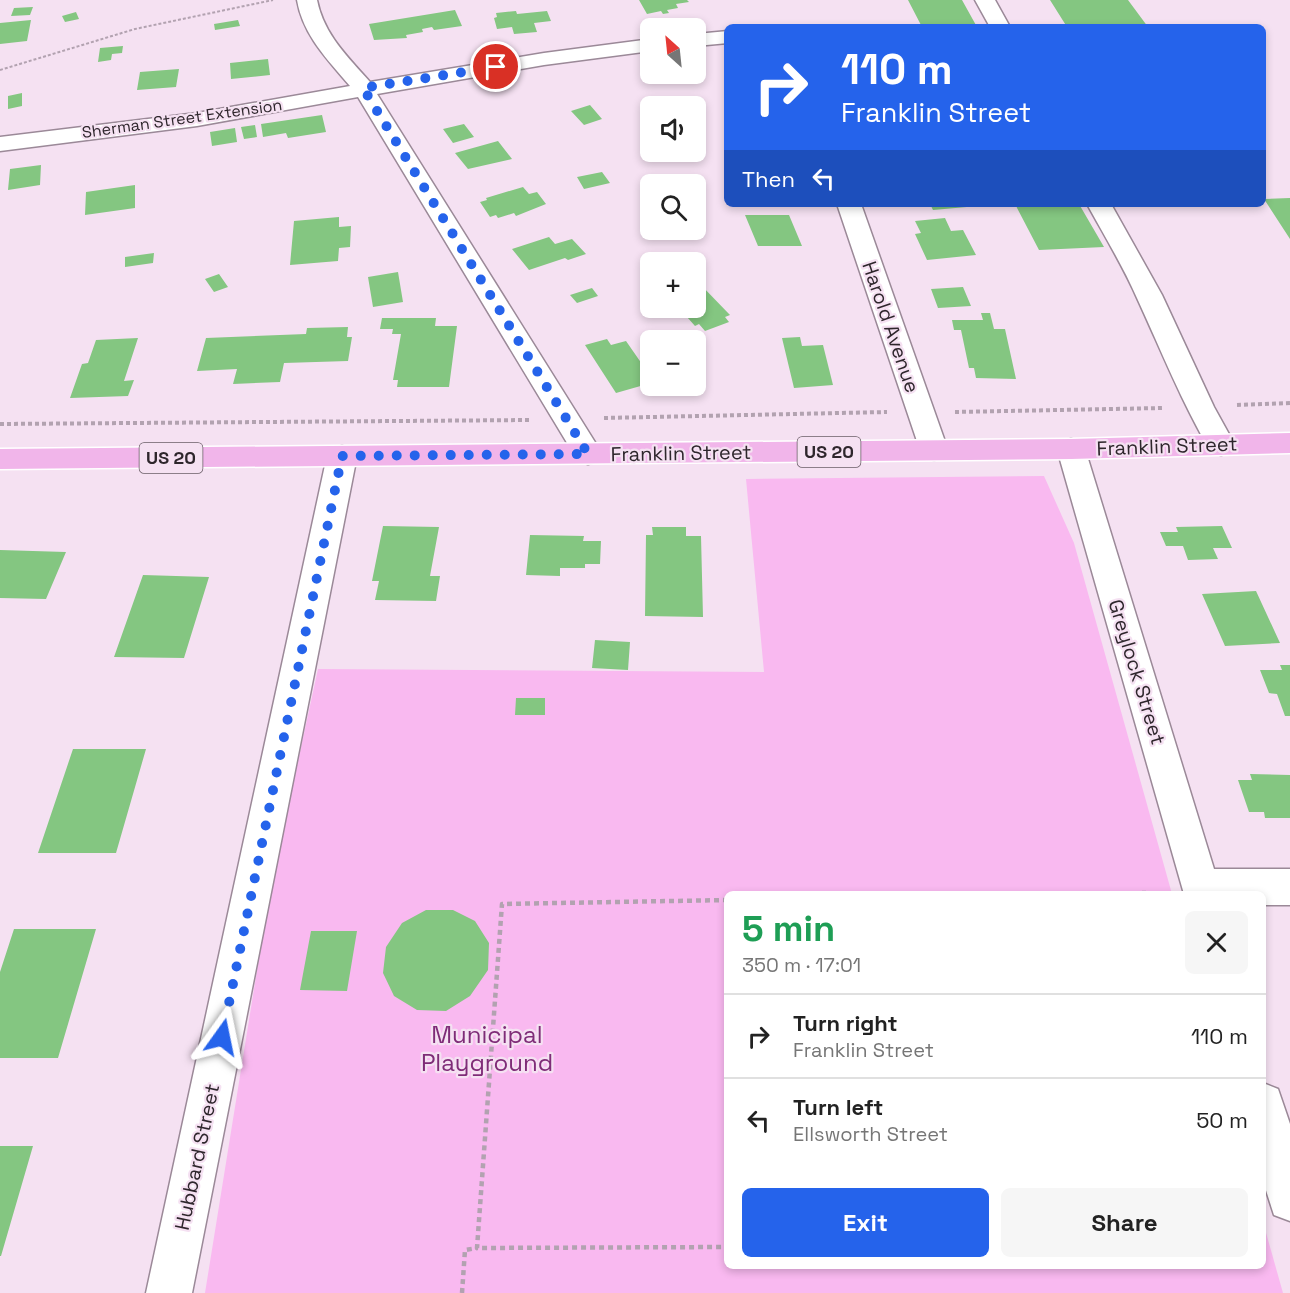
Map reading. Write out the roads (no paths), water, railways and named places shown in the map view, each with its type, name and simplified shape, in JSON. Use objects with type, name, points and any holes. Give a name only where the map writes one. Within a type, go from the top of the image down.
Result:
[{"type":"main road","name":"Franklin Street","points":[[0,459],[1071,449],[1290,443]]},
{"type":"street","points":[[307,0],[309,15],[319,34],[363,88],[588,454]]},
{"type":"street","points":[[985,0],[998,24]]},
{"type":"street","points":[[706,39],[724,37]]},
{"type":"street","points":[[363,88],[585,52],[640,46]]},
{"type":"street","name":"Sherman Street Extension","points":[[0,144],[223,116],[363,88]]},
{"type":"street","name":"Harold Avenue","points":[[850,207],[934,450]]},
{"type":"street","points":[[1101,207],[1149,295],[1200,407],[1221,445]]},
{"type":"street","name":"Greylock Street","points":[[1071,449],[1202,890]]},
{"type":"street","name":"Hubbard Street","points":[[169,1293],[342,456]]},
{"type":"street","points":[[1202,890],[1290,887]]},
{"type":"street","points":[[1266,1115],[1290,1199]]},
{"type":"park label","name":"Municipal Playground","points":[[487,1049]]}]
